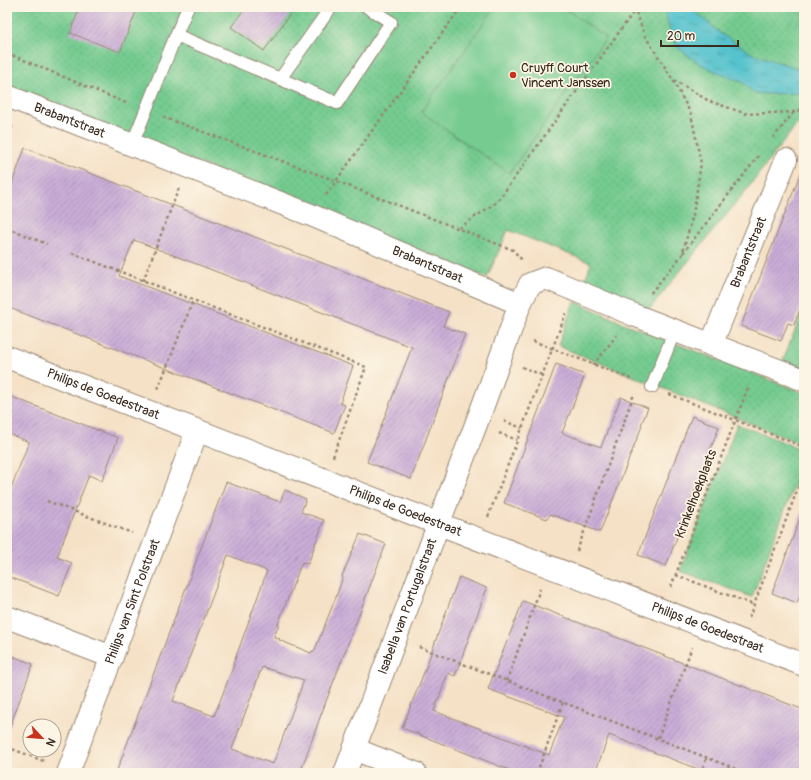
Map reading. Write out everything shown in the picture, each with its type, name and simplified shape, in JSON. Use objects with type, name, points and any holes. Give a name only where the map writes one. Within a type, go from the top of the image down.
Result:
[{"type":"street","name":"Brabantstraat","points":[[7,96],[312,215],[520,304]]},
{"type":"street","name":"Brabantstraat","points":[[711,345],[786,160]]},
{"type":"street","points":[[520,304],[530,284],[546,278],[634,315],[804,380]]},
{"type":"street","name":"Isabella van Portugalstraat","points":[[345,773],[481,412],[520,304]]},
{"type":"street","name":"Philips de Goedestraat","points":[[7,357],[804,665]]},
{"type":"street","name":"Philips van Sint Polstraat","points":[[68,772],[197,431]]},
{"type":"street","points":[[7,617],[112,657]]},
{"type":"street","points":[[354,749],[415,773]]},
{"type":"lane","points":[[132,145],[188,7]]},
{"type":"lane","points":[[280,79],[330,7]]},
{"type":"lane","points":[[176,35],[337,103],[391,22],[367,7]]},
{"type":"lane","points":[[652,387],[674,330]]},
{"type":"path","points":[[312,215],[461,7]]},
{"type":"path","points":[[459,229],[497,202],[635,9]]},
{"type":"path","points":[[635,9],[645,36],[673,80],[691,114],[701,163],[693,215],[682,255]]},
{"type":"path","points":[[7,54],[146,111],[336,180],[513,250],[540,280]]},
{"type":"path","points":[[673,80],[709,101],[747,114],[794,112],[804,109]]},
{"type":"path","points":[[773,139],[794,112]]},
{"type":"path","points":[[593,365],[764,150]]},
{"type":"path","points":[[143,281],[187,167]]},
{"type":"path","points":[[7,228],[47,244]]},
{"type":"path","points":[[72,253],[366,367],[324,480]]},
{"type":"path","points":[[479,540],[575,290]]},
{"type":"path","points":[[149,412],[193,301]]},
{"type":"path","points":[[509,332],[804,448]]},
{"type":"path","name":"Krinkelhoekplaats","points":[[662,610],[758,362]]},
{"type":"path","points":[[569,574],[639,382]]},
{"type":"path","points":[[740,640],[804,472]]},
{"type":"path","points":[[46,500],[155,542]]},
{"type":"path","points":[[506,681],[549,566]]},
{"type":"path","points":[[675,575],[754,605]]},
{"type":"path","points":[[658,738],[701,625]]},
{"type":"path","points":[[396,638],[740,770]]},
{"type":"path","points":[[537,773],[563,702]]},
{"type":"path","points":[[7,747],[68,772]]},
{"type":"path","points":[[700,773],[707,757]]},
{"type":"green space","points":[[7,7],[804,7],[804,127],[797,124],[748,188],[648,311],[584,283],[591,263],[508,230],[487,278],[128,135],[7,85]]},
{"type":"green space","name":"Cruyff Court Vincent Janssen","points":[[495,7],[563,7],[606,38],[509,173],[421,112]]},
{"type":"green space","points":[[574,301],[623,323],[804,393],[804,445],[558,346]]},
{"type":"green space","points":[[804,308],[804,369],[783,360]]},
{"type":"green space","points":[[737,424],[804,450],[804,459],[752,597],[680,571]]},
{"type":"water","points":[[664,7],[690,7],[720,33],[753,54],[804,71],[804,93],[754,93],[742,82],[700,64],[679,49],[670,31]]},
{"type":"building","points":[[80,7],[138,7],[120,52],[70,33]]},
{"type":"building","points":[[246,7],[295,7],[264,51],[231,27]]},
{"type":"building","points":[[25,148],[449,312],[443,326],[465,334],[411,479],[367,462],[412,347],[134,240],[119,276],[353,366],[340,403],[345,405],[334,433],[7,307],[7,197]]},
{"type":"building","points":[[803,167],[804,299],[794,325],[788,323],[781,341],[741,326]]},
{"type":"building","points":[[556,364],[585,375],[562,433],[601,447],[621,397],[648,408],[600,532],[550,514],[547,519],[504,503]]},
{"type":"building","points":[[7,395],[118,438],[102,481],[89,475],[57,557],[72,563],[59,596],[7,576],[7,498],[29,442],[7,433]]},
{"type":"building","points":[[692,416],[719,427],[666,566],[638,555]]},
{"type":"building","points":[[226,482],[280,502],[285,490],[306,499],[301,512],[324,520],[308,564],[302,562],[274,637],[311,653],[312,651],[314,652],[336,597],[343,577],[342,576],[360,534],[386,544],[300,773],[116,773]],"holes":[[[228,555],[267,571],[234,665],[214,716],[173,701]],[[262,667],[304,680],[273,764],[232,749]]]},
{"type":"building","points":[[802,513],[804,513],[804,586],[797,603],[772,593]]},
{"type":"building","points":[[459,577],[487,588],[455,676],[448,673],[434,711],[549,755],[564,717],[488,689],[523,601],[804,710],[804,773],[708,773],[609,735],[595,773],[517,773],[402,728]]},
{"type":"building","points":[[7,654],[33,664],[9,729],[7,728]]},
{"type":"place","name":"Cruyff Court Vincent Janssen","points":[[513,75]]}]
